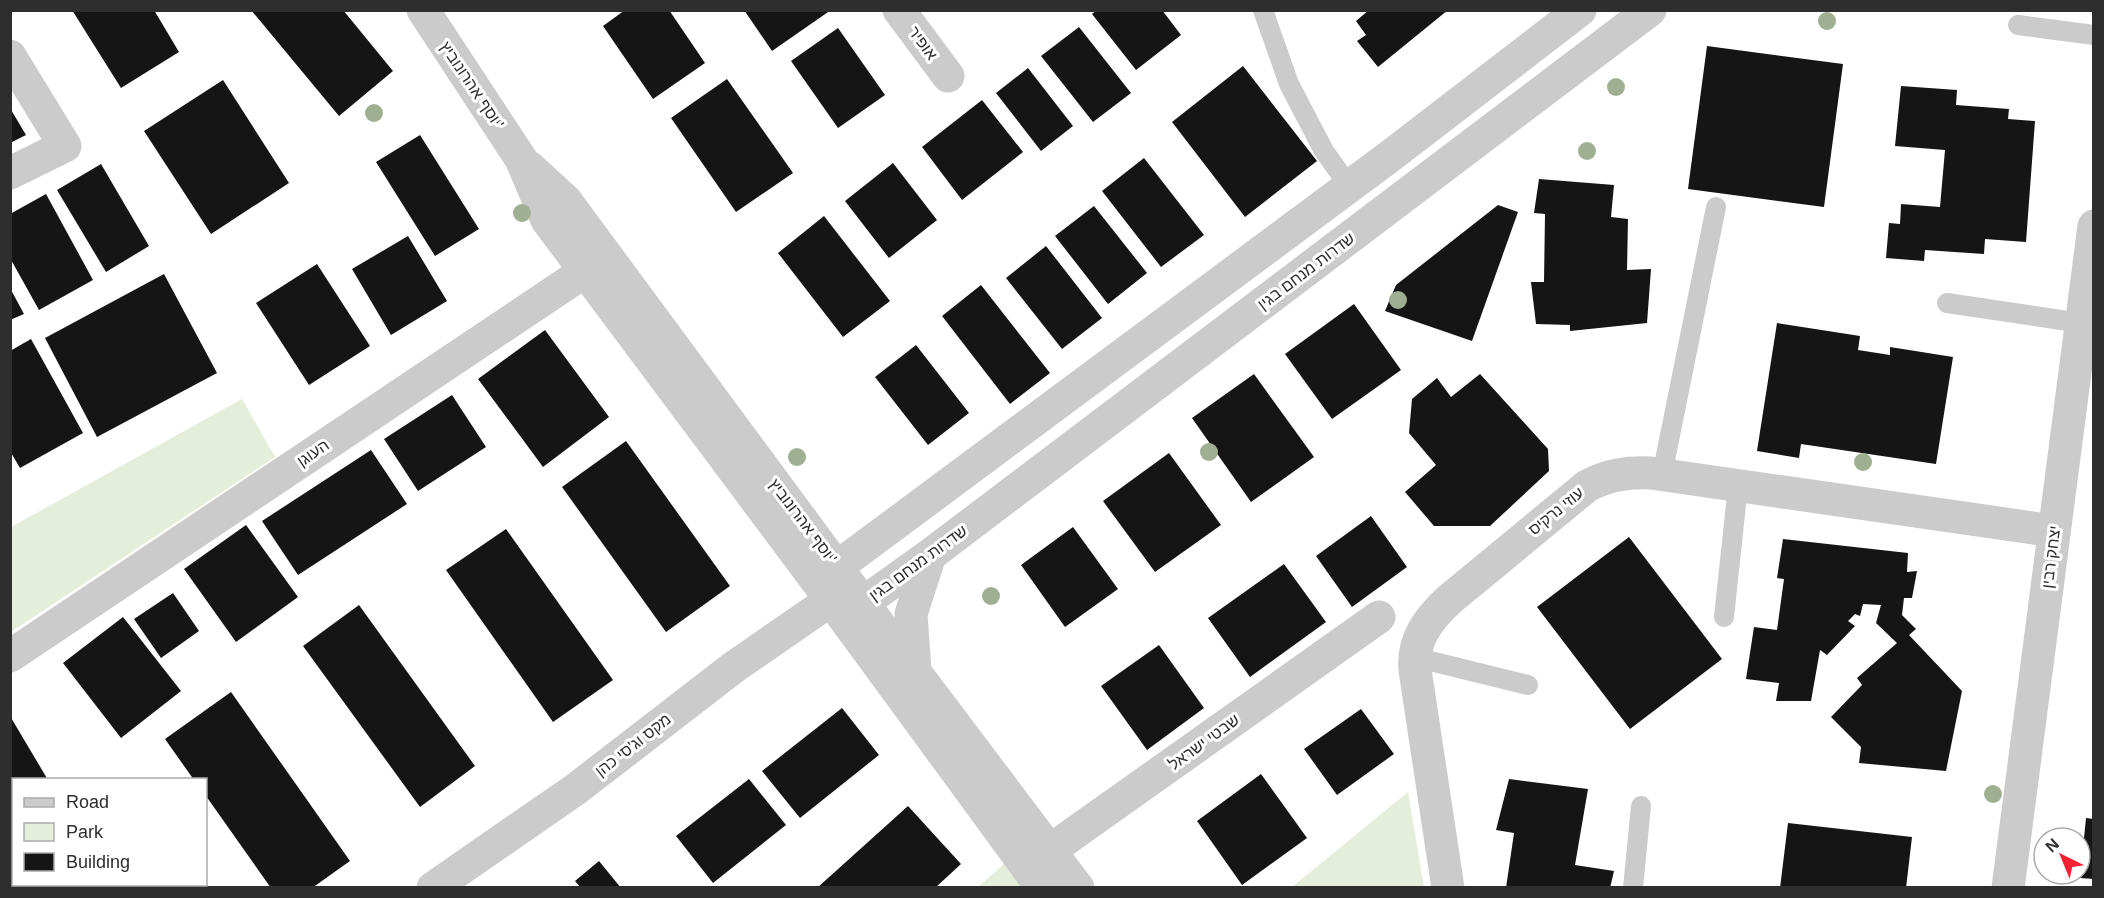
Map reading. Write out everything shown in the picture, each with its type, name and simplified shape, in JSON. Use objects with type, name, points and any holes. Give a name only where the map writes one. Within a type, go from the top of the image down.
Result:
[{"type":"street","name":"יוסף אהרונוביץ'","points":[[423,10],[521,159],[547,220],[584,272],[847,601],[1041,868],[1078,888]]},
{"type":"street","name":"אופיר","points":[[899,10],[948,76]]},
{"type":"street","points":[[847,601],[837,567],[1581,10]]},
{"type":"street","name":"שדרות מנחם בגין","points":[[847,601],[930,555],[1650,10]]},
{"type":"street","points":[[10,56],[65,146],[10,173]]},
{"type":"street","name":"יוסף אהרונוביץ'","points":[[521,159],[566,201],[837,567]]},
{"type":"street","name":"יצחק רבין","points":[[2008,888],[2094,226]]},
{"type":"street","points":[[584,272],[622,277]]},
{"type":"street","name":"העוגן","points":[[10,656],[584,272]]},
{"type":"street","name":"עוזי נרקיס","points":[[1448,888],[1414,657],[1422,630],[1441,607],[1580,490],[1602,478],[1640,473],[2054,531]]},
{"type":"street","points":[[915,670],[911,614],[930,555]]},
{"type":"street","name":"יוסף אהרונוביץ'","points":[[847,601],[915,670],[1041,868]]},
{"type":"street","name":"מקס וג'סי כהן","points":[[433,888],[576,789],[734,667],[847,601]]},
{"type":"street","name":"שבטי ישראל","points":[[1041,868],[1379,617]]},
{"type":"lane","points":[[1263,10],[1289,84],[1324,151],[1348,186]]},
{"type":"lane","points":[[2018,25],[2094,35]]},
{"type":"lane","points":[[1662,475],[1716,207]]},
{"type":"lane","points":[[1947,303],[2081,323]]},
{"type":"lane","points":[[1724,617],[1738,486]]},
{"type":"lane","points":[[1414,657],[1528,685]]},
{"type":"lane","points":[[1633,888],[1641,806]]},
{"type":"green space","points":[[242,399],[275,457],[11,632],[11,527]]},
{"type":"green space","points":[[1408,792],[1424,887],[1292,887]]},
{"type":"green space","points":[[1004,864],[1022,887],[977,888]]},
{"type":"building","points":[[72,10],[154,10],[179,52],[121,88]]},
{"type":"building","points":[[251,10],[343,10],[393,71],[339,116]]},
{"type":"building","points":[[625,10],[669,10],[705,63],[653,99],[603,26]]},
{"type":"building","points":[[744,10],[831,10],[772,51]]},
{"type":"building","points":[[1097,10],[1162,10],[1181,35],[1136,70],[1092,14]]},
{"type":"building","points":[[1369,10],[1448,10],[1378,67],[1357,41],[1366,35],[1356,21]]},
{"type":"building","points":[[1079,27],[1131,93],[1093,122],[1041,56]]},
{"type":"building","points":[[838,28],[885,95],[838,128],[791,61]]},
{"type":"building","points":[[1707,46],[1843,64],[1824,207],[1688,189]]},
{"type":"building","points":[[1243,66],[1317,161],[1245,217],[1172,122]]},
{"type":"building","points":[[1028,68],[1073,126],[1041,151],[996,93]]},
{"type":"building","points":[[727,79],[793,173],[736,212],[671,118]]},
{"type":"building","points":[[223,80],[289,183],[211,234],[144,131]]},
{"type":"building","points":[[1901,86],[1957,90],[1956,105],[2009,109],[2008,119],[2035,121],[2026,242],[1985,239],[1984,254],[1925,250],[1924,261],[1886,258],[1889,223],[1900,224],[1901,204],[1940,207],[1945,150],[1895,146]]},
{"type":"building","points":[[982,100],[1023,152],[962,200],[922,147]]},
{"type":"building","points":[[10,108],[26,135],[10,143]]},
{"type":"building","points":[[420,135],[479,229],[435,256],[376,162]]},
{"type":"building","points":[[1144,158],[1204,235],[1161,267],[1102,191]]},
{"type":"building","points":[[893,163],[937,220],[889,258],[845,201]]},
{"type":"building","points":[[101,164],[149,246],[106,272],[57,190]]},
{"type":"building","points":[[1539,179],[1614,185],[1611,217],[1628,219],[1627,270],[1651,269],[1647,323],[1570,331],[1570,325],[1536,324],[1531,282],[1544,282],[1545,214],[1534,213]]},
{"type":"building","points":[[46,194],[93,280],[39,310],[10,258],[10,214]]},
{"type":"building","points":[[1498,205],[1518,212],[1472,341],[1385,311],[1396,285]]},
{"type":"building","points":[[1094,206],[1147,273],[1108,304],[1055,236]]},
{"type":"building","points":[[824,216],[890,301],[843,337],[778,253]]},
{"type":"building","points":[[408,236],[447,301],[391,335],[352,269]]},
{"type":"building","points":[[1046,246],[1102,318],[1062,349],[1006,278]]},
{"type":"building","points":[[317,264],[370,346],[309,385],[256,303]]},
{"type":"building","points":[[164,274],[217,373],[97,437],[45,338]]},
{"type":"building","points":[[981,285],[1050,373],[1010,404],[942,316]]},
{"type":"building","points":[[10,288],[24,314],[10,320]]},
{"type":"building","points":[[1354,304],[1401,370],[1332,419],[1285,354]]},
{"type":"building","points":[[1777,323],[1860,336],[1858,350],[1890,355],[1890,347],[1953,357],[1936,464],[1801,444],[1799,458],[1757,451]]},
{"type":"building","points":[[545,330],[609,417],[543,467],[478,379]]},
{"type":"building","points":[[31,339],[83,433],[20,468],[10,451],[10,351]]},
{"type":"building","points":[[916,345],[969,413],[928,445],[875,377]]},
{"type":"building","points":[[1254,374],[1314,457],[1251,502],[1192,418]]},
{"type":"building","points":[[1480,374],[1548,449],[1549,471],[1490,526],[1434,526],[1405,492],[1436,465],[1409,433],[1412,399],[1437,378],[1451,397]]},
{"type":"building","points":[[452,395],[486,447],[418,491],[384,439]]},
{"type":"building","points":[[626,441],[730,586],[666,632],[562,487]]},
{"type":"building","points":[[371,450],[407,504],[298,575],[262,521]]},
{"type":"building","points":[[1169,453],[1221,525],[1155,572],[1103,501]]},
{"type":"building","points":[[1371,516],[1407,567],[1352,607],[1316,556]]},
{"type":"building","points":[[246,525],[298,597],[236,642],[184,569]]},
{"type":"building","points":[[1073,527],[1118,589],[1065,627],[1021,565]]},
{"type":"building","points":[[506,529],[613,680],[553,722],[446,570]]},
{"type":"building","points":[[1629,537],[1722,659],[1630,729],[1537,607]]},
{"type":"building","points":[[1783,539],[1908,553],[1907,572],[1917,571],[1912,598],[1904,598],[1902,615],[1916,629],[1909,635],[1962,691],[1946,771],[1859,763],[1861,747],[1831,717],[1862,685],[1857,678],[1897,643],[1876,623],[1881,605],[1863,604],[1860,616],[1855,614],[1848,621],[1855,626],[1827,655],[1820,650],[1811,701],[1776,701],[1779,683],[1746,679],[1754,627],[1777,630],[1784,579],[1777,578]]},
{"type":"building","points":[[1284,564],[1326,622],[1250,677],[1208,618]]},
{"type":"building","points":[[173,593],[199,631],[161,658],[134,619]]},
{"type":"building","points":[[359,605],[475,766],[420,807],[303,646]]},
{"type":"building","points":[[123,617],[181,691],[121,738],[63,663]]},
{"type":"building","points":[[1159,645],[1204,708],[1147,750],[1101,686]]},
{"type":"building","points":[[231,692],[350,861],[312,888],[271,888],[207,797],[207,778],[193,778],[165,739]]},
{"type":"building","points":[[842,708],[879,755],[800,818],[762,771]]},
{"type":"building","points":[[1361,709],[1394,754],[1337,795],[1304,749]]},
{"type":"building","points":[[10,716],[47,778],[12,778],[12,838],[10,839]]},
{"type":"building","points":[[1261,774],[1307,838],[1242,885],[1197,821]]},
{"type":"building","points":[[749,779],[786,825],[713,883],[676,836]]},
{"type":"building","points":[[1509,779],[1588,789],[1575,865],[1614,871],[1610,888],[1506,888],[1514,833],[1496,830]]},
{"type":"building","points":[[908,806],[961,864],[935,888],[817,888]]},
{"type":"building","points":[[2086,818],[2094,819],[2094,879],[2092,879],[2092,826],[2085,826]]},
{"type":"building","points":[[1788,823],[1912,837],[1906,888],[1780,888]]},
{"type":"building","points":[[599,861],[621,888],[581,888],[575,881]]}]
